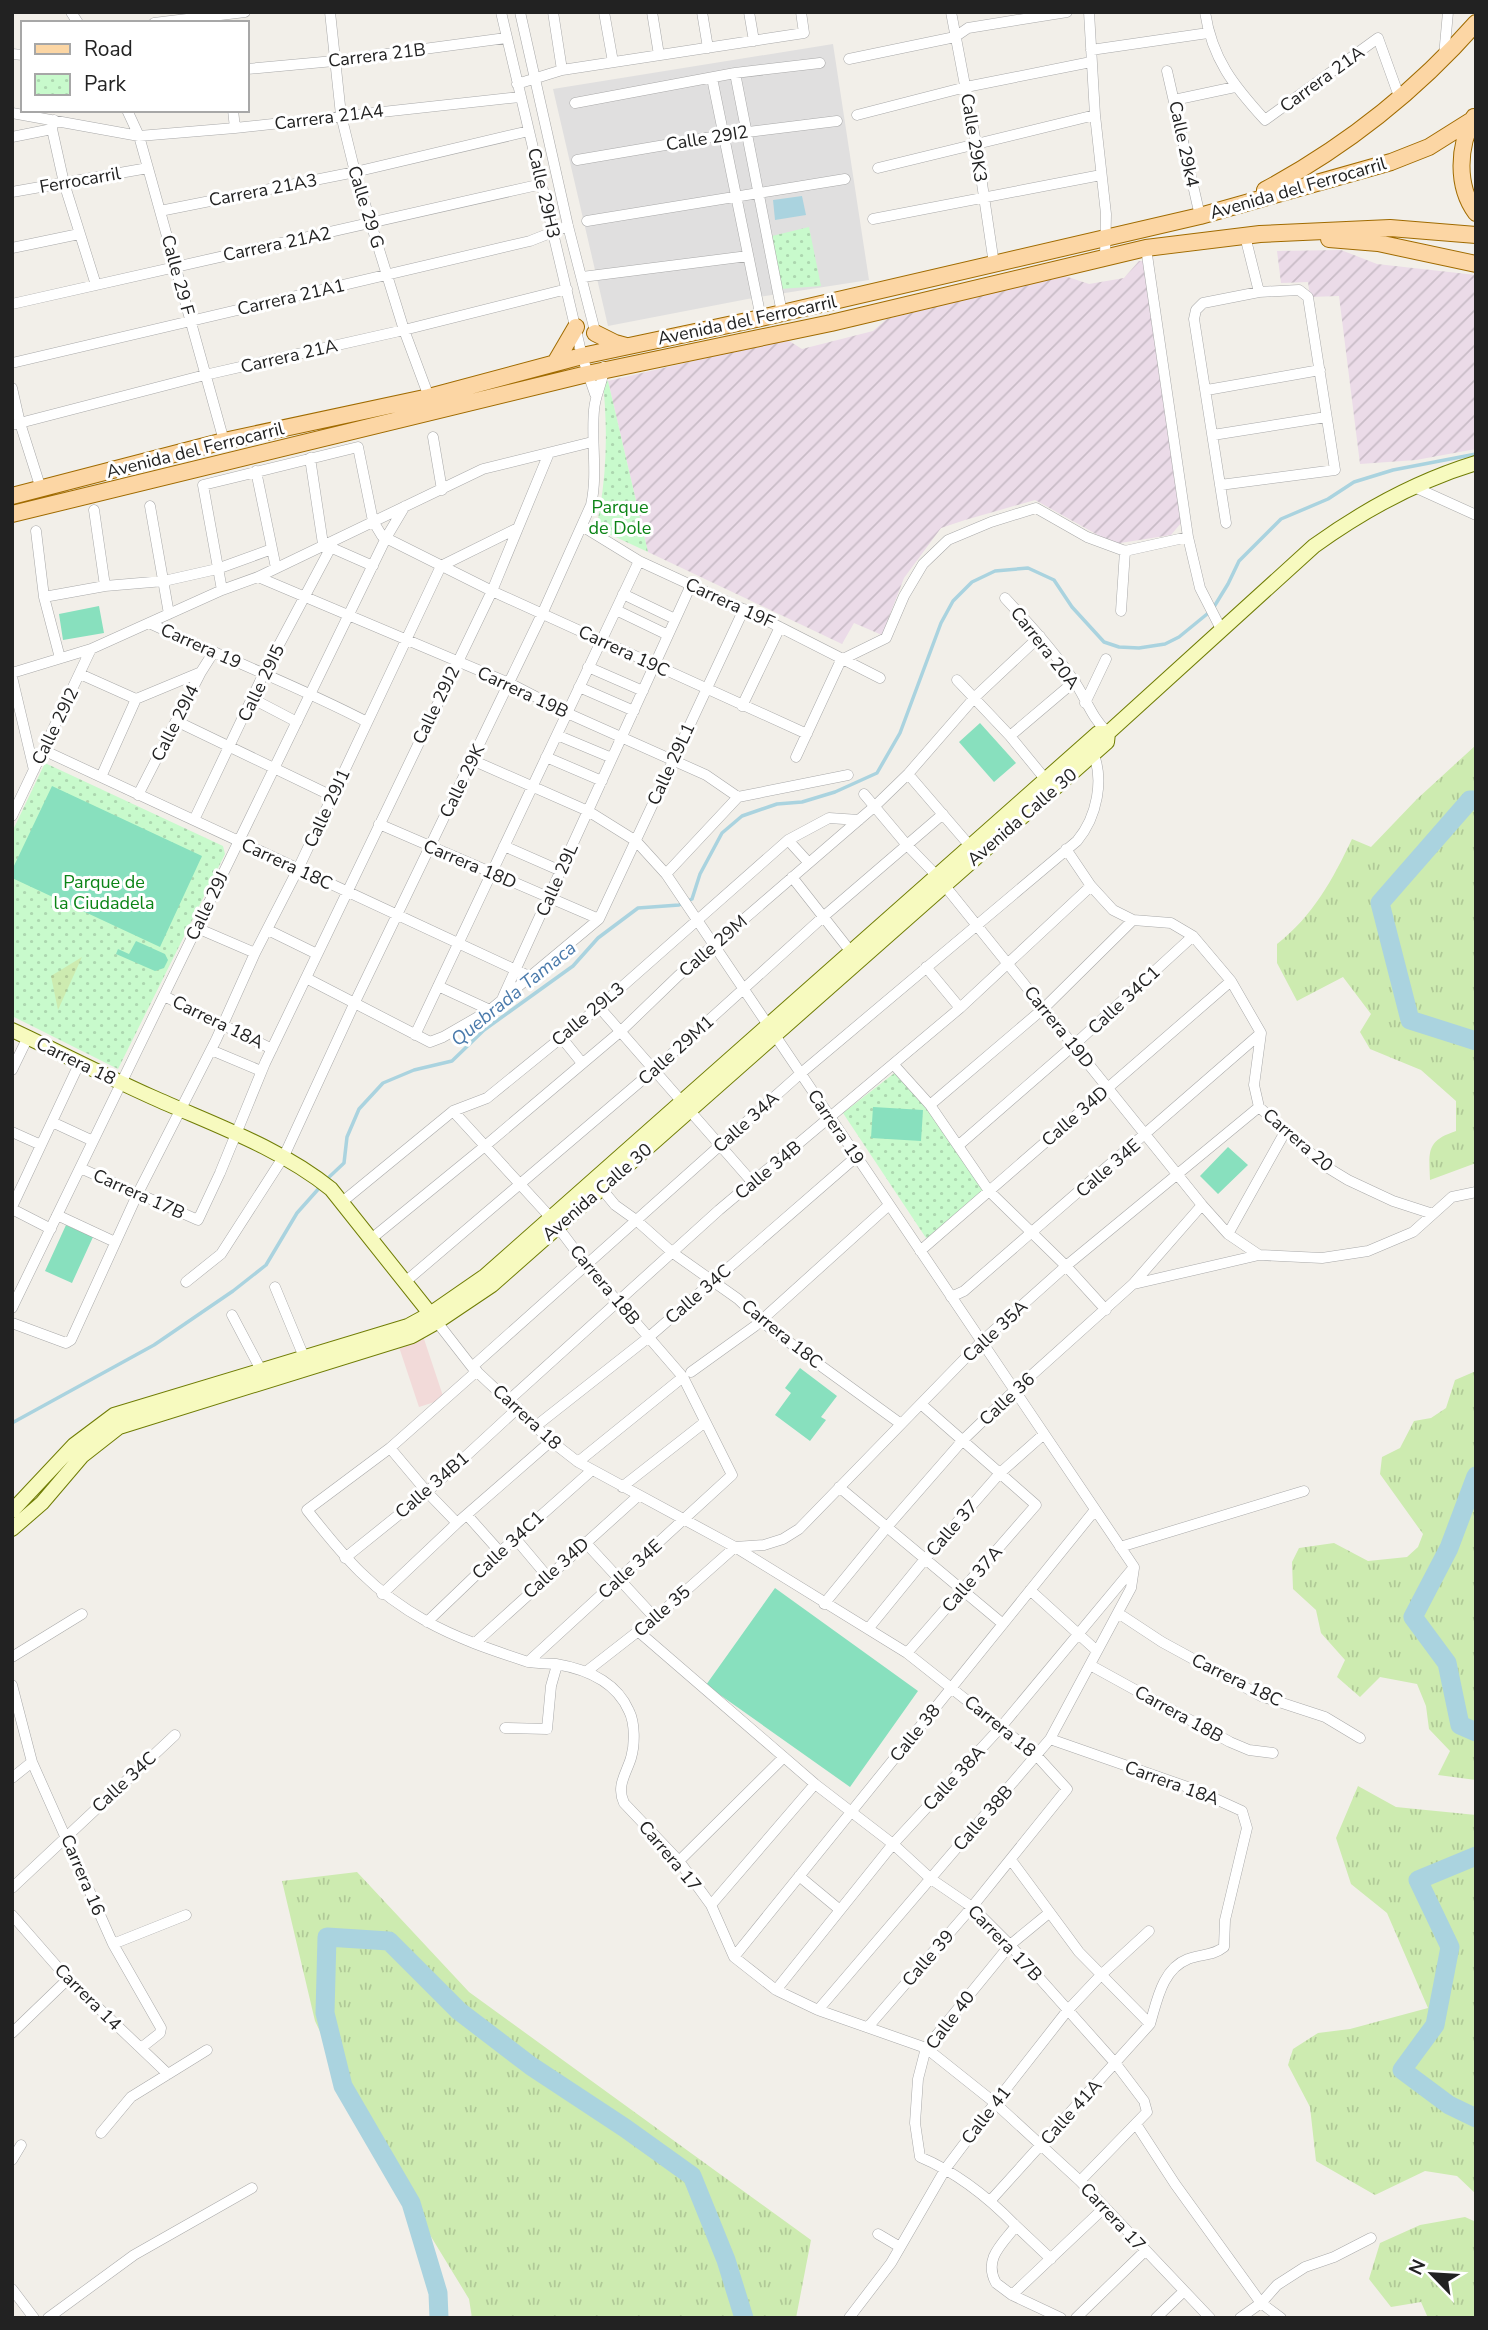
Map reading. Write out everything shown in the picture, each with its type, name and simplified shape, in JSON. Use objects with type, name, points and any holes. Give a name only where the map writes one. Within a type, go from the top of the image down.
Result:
[{"type":"main road","points":[[1235,207],[1293,176],[1337,147],[1400,99],[1443,60],[1476,23]]},
{"type":"main road","points":[[1474,117],[1464,141],[1461,164],[1464,186],[1476,213]]},
{"type":"main road","name":"Avenida del Ferrocarril","points":[[12,496],[224,441],[429,397],[582,356],[761,318],[1235,207],[1391,162],[1429,147],[1474,117]]},
{"type":"main road","name":"Avenida del Ferrocarril","points":[[12,514],[604,370],[831,323],[1146,248],[1253,235],[1390,228],[1476,235]]},
{"type":"main road","points":[[1253,235],[1378,243],[1476,264]]},
{"type":"main road","points":[[555,363],[576,327]]},
{"type":"main road","points":[[595,333],[628,346]]},
{"type":"main road","name":"Avenida Calle 30","points":[[12,1529],[42,1503],[82,1457],[120,1427],[412,1336],[434,1318],[492,1285],[554,1223],[1090,748],[1098,733],[1108,733],[1218,623],[1348,522],[1412,486],[1476,463]]},
{"type":"main road","name":"Avenida Calle 30","points":[[770,1030],[851,952],[941,881],[971,846],[1045,780],[1090,748]]},
{"type":"main road","name":"Carrera 18","points":[[12,1030],[284,1156],[311,1173],[331,1189],[434,1318]]},
{"type":"main road","name":"Avenida Calle 30","points":[[554,1223],[601,1188],[686,1105]]},
{"type":"main road","name":"Avenida Calle 30","points":[[12,1511],[74,1445],[114,1415],[434,1318]]},
{"type":"street","points":[[176,21],[246,12]]},
{"type":"street","name":"Calle 29 G","points":[[330,12],[341,115],[355,172],[404,330],[429,397]]},
{"type":"street","name":"Calle 29H3","points":[[501,12],[587,374]]},
{"type":"street","name":"Calle 29H3","points":[[520,12],[568,226],[604,370]]},
{"type":"street","points":[[553,12],[562,70]]},
{"type":"street","points":[[604,12],[612,62]]},
{"type":"street","points":[[652,12],[659,55]]},
{"type":"street","points":[[702,12],[708,48]]},
{"type":"street","points":[[748,12],[754,41]]},
{"type":"street","points":[[517,84],[562,70],[804,33],[801,12]]},
{"type":"street","name":"Calle 29K3","points":[[951,12],[976,144],[994,264]]},
{"type":"street","points":[[849,59],[956,37],[968,28],[1067,12]]},
{"type":"street","points":[[1089,12],[1095,116],[1106,214],[1105,258]]},
{"type":"street","points":[[1174,100],[1235,87],[1223,69],[1208,33],[1205,12]]},
{"type":"street","points":[[1443,60],[1448,12]]},
{"type":"street","points":[[1091,50],[1208,33]]},
{"type":"street","name":"Carrera 21B","points":[[248,69],[334,61],[506,38]]},
{"type":"street","name":"Carrera 21A","points":[[1235,87],[1265,120],[1378,38],[1400,99]]},
{"type":"street","points":[[857,115],[966,87],[1091,62]]},
{"type":"street","points":[[575,103],[735,73],[820,64]]},
{"type":"street","name":"Calle 29k4","points":[[1167,71],[1200,216]]},
{"type":"street","points":[[735,73],[782,313]]},
{"type":"street","points":[[712,78],[761,318]]},
{"type":"street","name":"Carrera 21A4","points":[[12,113],[53,125],[139,136],[520,97]]},
{"type":"street","name":"Calle 29 F","points":[[128,112],[149,168],[224,441]]},
{"type":"street","points":[[233,112],[235,128]]},
{"type":"street","points":[[878,168],[1095,116]]},
{"type":"street","name":"Calle 29I2","points":[[578,160],[724,135],[837,121]]},
{"type":"street","points":[[12,136],[53,125],[64,183],[96,285]]},
{"type":"street","name":"Carrera 21A3","points":[[160,211],[355,172],[529,131]]},
{"type":"street","name":"Ferrocarril","points":[[12,192],[149,168]]},
{"type":"street","points":[[873,219],[1101,175]]},
{"type":"street","name":"Calle 29H3","points":[[587,221],[845,179]]},
{"type":"street","name":"Carrera 21A2","points":[[12,304],[542,184]]},
{"type":"street","name":"Carrera 21A1","points":[[12,363],[530,241],[568,226]]},
{"type":"street","points":[[12,248],[79,234]]},
{"type":"street","points":[[1253,235],[1259,292]]},
{"type":"street","points":[[1146,248],[1188,537],[1200,589],[1218,623]]},
{"type":"street","points":[[582,277],[748,256]]},
{"type":"street","name":"Carrera 21A","points":[[16,424],[205,375],[404,330],[567,289]]},
{"type":"street","points":[[1220,485],[1335,470],[1308,297],[1305,292],[1259,292],[1203,303],[1196,310],[1194,319],[1207,390],[1220,485],[1226,523]]},
{"type":"street","name":"Calle 29K","points":[[284,1156],[543,612],[591,505],[595,489],[592,442],[595,394],[604,370]]},
{"type":"street","points":[[1207,390],[1320,370]]},
{"type":"street","name":"Calle 29K","points":[[587,374],[595,394]]},
{"type":"street","points":[[12,387],[16,424],[41,489]]},
{"type":"street","points":[[1213,435],[1326,417]]},
{"type":"street","points":[[433,438],[442,490]]},
{"type":"street","points":[[373,521],[358,447],[203,485],[222,590],[327,546],[483,468],[592,442]]},
{"type":"street","name":"Calle 29J2","points":[[198,1220],[261,1072],[492,591],[548,453]]},
{"type":"street","points":[[310,458],[327,546]]},
{"type":"street","points":[[256,471],[276,568]]},
{"type":"street","points":[[1412,486],[1476,515]]},
{"type":"street","points":[[150,506],[169,614]]},
{"type":"street","name":"Calle 29J","points":[[12,1308],[386,538],[405,506]]},
{"type":"street","points":[[796,757],[841,660],[886,638],[904,596],[923,564],[948,540],[991,522],[1036,508],[1087,537],[1125,551],[1188,537]]},
{"type":"street","points":[[94,510],[105,586]]},
{"type":"street","name":"Carrera 19C","points":[[373,521],[379,533],[386,538],[441,566],[706,690],[807,734]]},
{"type":"street","name":"Carrera 19F","points":[[582,526],[639,561],[744,609],[880,678]]},
{"type":"street","points":[[441,566],[518,528]]},
{"type":"street","points":[[36,531],[44,597],[60,658]]},
{"type":"street","points":[[327,546],[373,566]]},
{"type":"street","name":"Calle 29I5","points":[[194,820],[264,673],[306,596],[327,546]]},
{"type":"street","points":[[44,597],[105,586],[164,581],[217,569],[272,549]]},
{"type":"street","points":[[1121,611],[1125,551]]},
{"type":"street","points":[[415,1035],[639,561]]},
{"type":"street","name":"Calle 29J1","points":[[12,1323],[58,1342],[68,1342],[77,1331],[138,1193],[211,1050],[441,566]]},
{"type":"street","name":"Carrera 19B","points":[[258,577],[509,683],[567,713],[706,775],[738,797]]},
{"type":"street","name":"Calle 29L","points":[[502,1001],[691,585]]},
{"type":"street","name":"Carrera 19","points":[[12,675],[92,649],[222,590]]},
{"type":"street","points":[[623,594],[676,619]]},
{"type":"street","name":"Carrera 20A","points":[[1005,598],[1040,636],[1075,681],[1085,704],[1108,733]]},
{"type":"street","name":"Calle 29L1","points":[[599,919],[744,609]]},
{"type":"street","points":[[615,610],[668,635]]},
{"type":"street","name":"Carrera 19","points":[[149,623],[311,693],[367,722]]},
{"type":"street","points":[[742,706],[780,627]]},
{"type":"street","name":"Calle 29M","points":[[371,1239],[621,1031],[678,976],[875,806],[908,774],[975,697],[1040,636]]},
{"type":"street","points":[[92,649],[80,674],[136,699]]},
{"type":"street","name":"Calle 29I4","points":[[138,794],[201,672],[214,653]]},
{"type":"street","points":[[1085,704],[1106,659]]},
{"type":"street","points":[[588,667],[643,691]]},
{"type":"street","points":[[101,777],[136,699],[201,672]]},
{"type":"street","name":"Calle 29I2","points":[[12,816],[80,674]]},
{"type":"street","points":[[12,675],[34,770]]},
{"type":"street","points":[[957,680],[1010,736],[1045,780]]},
{"type":"street","points":[[1010,736],[1075,681]]},
{"type":"street","points":[[579,687],[634,711]]},
{"type":"street","points":[[253,699],[297,722]]},
{"type":"street","points":[[176,721],[332,796]]},
{"type":"street","points":[[556,735],[612,758]]},
{"type":"street","name":"Calle 34A","points":[[475,1369],[720,1144],[1077,841],[1088,828],[1097,796],[1098,780],[1090,748]]},
{"type":"street","name":"Carrera 18C","points":[[43,750],[531,977]]},
{"type":"street","points":[[546,757],[602,781]]},
{"type":"street","name":"Carrera 19","points":[[472,760],[588,811],[636,841],[666,874],[1134,1567]]},
{"type":"street","points":[[908,774],[971,846]]},
{"type":"street","points":[[666,874],[738,797],[848,775]]},
{"type":"street","name":"Carrera 19D","points":[[864,794],[941,881],[1202,1205],[1228,1234],[1259,1255]]},
{"type":"street","name":"Calle 29M1","points":[[405,1282],[655,1069],[823,916],[943,814]]},
{"type":"street","name":"Calle 29L3","points":[[342,1202],[453,1111],[487,1098],[599,1007],[692,915],[788,840],[829,818],[859,820]]},
{"type":"street","name":"Carrera 18D","points":[[379,824],[599,919]]},
{"type":"street","points":[[788,840],[808,862]]},
{"type":"street","points":[[504,846],[561,870]]},
{"type":"street","points":[[1066,849],[1091,886],[1113,910],[1133,920],[1171,923],[1193,936],[1231,981],[1261,1033]]},
{"type":"street","points":[[792,877],[851,952]]},
{"type":"street","name":"Calle 34B","points":[[509,1400],[719,1210],[960,1008],[1091,886]]},
{"type":"street","points":[[306,978],[430,1042],[490,1010],[599,919]]},
{"type":"street","points":[[930,1105],[1044,1009],[1133,920]]},
{"type":"street","points":[[197,928],[255,953]]},
{"type":"street","points":[[268,930],[317,954]]},
{"type":"street","name":"Calle 34C1","points":[[959,1145],[1193,936]]},
{"type":"street","points":[[926,967],[960,1008]]},
{"type":"street","name":"Calle 34D","points":[[920,1251],[1231,981]]},
{"type":"street","points":[[438,986],[490,1010]]},
{"type":"street","name":"Carrera 18A","points":[[164,996],[272,1049]]},
{"type":"street","points":[[599,1007],[753,1183]]},
{"type":"street","name":"Carrera 20","points":[[1261,1033],[1254,1085],[1259,1107],[1325,1166],[1393,1201],[1433,1214]]},
{"type":"street","name":"Calle 34E","points":[[951,1297],[964,1292],[1261,1033]]},
{"type":"street","points":[[12,1070],[28,1037]]},
{"type":"street","points":[[561,1037],[582,1063]]},
{"type":"street","points":[[211,1050],[261,1072]]},
{"type":"street","points":[[51,1229],[12,1208],[80,1062]]},
{"type":"street","points":[[894,1065],[930,1105],[989,1191],[1066,1266],[1106,1310]]},
{"type":"street","name":"Calle 35A","points":[[734,1547],[764,1545],[783,1539],[799,1529],[981,1342],[1066,1266],[1259,1107]]},
{"type":"street","name":"Carrera 18B","points":[[453,1111],[554,1223],[587,1266],[649,1337],[687,1374],[705,1422],[732,1475]]},
{"type":"street","points":[[52,1122],[93,1141]]},
{"type":"street","points":[[12,1132],[41,1145]]},
{"type":"street","points":[[1228,1234],[1285,1132]]},
{"type":"street","points":[[186,1282],[221,1254],[284,1156]]},
{"type":"street","name":"Calle 34C","points":[[536,1426],[649,1337],[856,1157]]},
{"type":"street","name":"Carrera 17B","points":[[80,1168],[198,1220]]},
{"type":"street","name":"Carrera 18C","points":[[601,1188],[614,1205],[636,1220],[673,1253],[738,1299],[761,1321],[901,1424]]},
{"type":"street","points":[[1133,1284],[1259,1255],[1322,1258],[1368,1251],[1413,1232],[1452,1197],[1476,1192]]},
{"type":"street","points":[[578,1462],[687,1374],[761,1321],[889,1205]]},
{"type":"street","name":"Calle 36","points":[[824,1604],[963,1440],[1133,1284],[1202,1205]]},
{"type":"street","points":[[57,1215],[115,1242]]},
{"type":"street","points":[[275,1287],[304,1357]]},
{"type":"street","points":[[232,1315],[261,1370]]},
{"type":"street","name":"Carrera 18","points":[[434,1318],[475,1369],[551,1441],[578,1462],[734,1547],[907,1653],[1037,1755],[1066,1789]]},
{"type":"street","points":[[457,1523],[426,1492],[390,1448],[475,1369]]},
{"type":"street","points":[[921,1404],[1000,1473]]},
{"type":"street","name":"Calle 34B1","points":[[345,1558],[426,1492],[518,1408]]},
{"type":"street","points":[[622,1487],[705,1422]]},
{"type":"street","name":"Calle 37","points":[[868,1629],[1000,1473],[1044,1434]]},
{"type":"street","points":[[382,1594],[457,1523],[551,1441]]},
{"type":"street","name":"Carrera 17","points":[[390,1448],[307,1510],[345,1558],[382,1594],[427,1622],[528,1662],[556,1664],[587,1671],[618,1693],[633,1724],[632,1756],[620,1786],[620,1795],[624,1803],[679,1861],[711,1905],[734,1957],[776,1990],[818,2010],[926,2048],[995,2103],[1080,2181],[1210,2318]]},
{"type":"street","name":"Calle 34C1","points":[[427,1622],[515,1538],[591,1471]]},
{"type":"street","name":"Calle 37A","points":[[907,1653],[1036,1505],[1000,1473]]},
{"type":"street","name":"Calle 34E","points":[[528,1662],[732,1475]]},
{"type":"street","points":[[839,1487],[1003,1624]]},
{"type":"street","points":[[1120,1546],[1304,1491]]},
{"type":"street","name":"Calle 34D","points":[[475,1643],[639,1496]]},
{"type":"street","name":"Calle 38","points":[[734,1957],[1095,1510]]},
{"type":"street","points":[[467,1515],[500,1552]]},
{"type":"street","points":[[515,1538],[547,1576]]},
{"type":"street","points":[[585,1542],[655,1618]]},
{"type":"street","name":"Calle 35","points":[[587,1671],[639,1632],[734,1547]]},
{"type":"street","name":"Calle 38B","points":[[818,2010],[1050,1739],[1134,1581],[1134,1567]]},
{"type":"street","name":"Calle 38A","points":[[776,1990],[893,1844],[1001,1727],[1134,1567]]},
{"type":"street","points":[[1030,1590],[1097,1651]]},
{"type":"street","name":"Carrera 18C","points":[[1118,1613],[1162,1642],[1261,1696],[1325,1717],[1360,1738]]},
{"type":"street","points":[[12,1657],[82,1614]]},
{"type":"street","name":"Carrera 17B","points":[[639,1632],[815,1784],[893,1844],[931,1878],[972,1907],[1010,1945],[1116,2064],[1147,2108],[1147,2112],[1136,2124]]},
{"type":"street","points":[[505,1728],[547,1729],[556,1664]]},
{"type":"street","name":"Carrera 18B","points":[[1090,1665],[1230,1742],[1249,1750],[1273,1753]]},
{"type":"street","name":"Carrera 16","points":[[12,1685],[32,1762],[113,1944],[162,2028],[160,2033],[141,2048]]},
{"type":"street","name":"Calle 34C","points":[[12,1888],[175,1735]]},
{"type":"street","name":"Carrera 18A","points":[[1050,1739],[1196,1790],[1242,1811],[1247,1829],[1225,1920],[1224,1947],[1218,1952],[1187,1959],[1172,1969],[1161,1987],[1150,2024]]},
{"type":"street","points":[[679,1861],[784,1757]]},
{"type":"street","points":[[12,1778],[32,1762]]},
{"type":"street","points":[[711,1905],[815,1784]]},
{"type":"street","name":"Calle 39","points":[[868,2027],[972,1907],[1066,1789]]},
{"type":"street","points":[[1011,1860],[1079,1952],[1150,2024]]},
{"type":"street","points":[[799,1876],[840,1910]]},
{"type":"street","name":"Calle 40","points":[[946,2168],[920,2157],[915,2123],[918,2079],[926,2048],[1010,1945],[1049,1913]]},
{"type":"street","points":[[113,1944],[186,1915]]},
{"type":"street","name":"Carrera 14","points":[[12,1916],[68,1979],[168,2074]]},
{"type":"street","name":"Calle 41","points":[[849,2318],[875,2287],[946,2168],[995,2103],[1067,2011],[1149,1931]]},
{"type":"street","points":[[12,2034],[68,1979]]},
{"type":"street","name":"Calle 41A","points":[[991,2200],[1150,2024]]},
{"type":"street","points":[[101,2133],[131,2097],[207,2050]]},
{"type":"street","points":[[1080,2181],[1136,2124],[1175,2184],[1261,2303],[1281,2318]]},
{"type":"street","points":[[12,2160],[21,2145]]},
{"type":"street","points":[[946,2168],[991,2200],[1051,2259]]},
{"type":"street","points":[[48,2318],[134,2255],[251,2188]]},
{"type":"street","points":[[1012,2295],[1105,2207]]},
{"type":"street","points":[[1016,2226],[991,2260],[996,2283],[1012,2295],[1061,2318]]},
{"type":"street","points":[[878,2234],[900,2247]]},
{"type":"street","points":[[1240,2318],[1261,2303],[1277,2285],[1305,2267],[1334,2257],[1371,2238]]},
{"type":"street","points":[[1076,2318],[1145,2250]]},
{"type":"street","points":[[12,2289],[34,2318]]},
{"type":"street","points":[[1156,2318],[1183,2292]]},
{"type":"shaded area","points":[[833,44],[869,280],[758,297],[608,326],[553,89]]},
{"type":"shaded area","points":[[1341,250],[1377,264],[1476,275],[1476,449],[1416,460],[1360,464],[1339,296],[1310,297],[1308,282],[1281,283],[1277,251]]},
{"type":"shaded area","points":[[1139,261],[1145,261],[1181,523],[1171,535],[1114,544],[1035,500],[965,520],[941,528],[904,578],[882,635],[854,623],[842,644],[648,552],[608,381],[786,339],[802,349],[873,331],[887,319],[1062,275],[1089,284],[1124,278]]},
{"type":"shaded area","points":[[423,1336],[444,1399],[419,1407],[398,1344]]},
{"type":"green space","points":[[809,227],[821,286],[780,289],[772,236]]},
{"type":"green space","name":"Parque de Dole","points":[[608,381],[648,552],[596,528],[605,455],[603,382]]},
{"type":"green space","points":[[99,606],[104,633],[63,640],[59,614]]},
{"type":"green space","points":[[980,723],[1016,763],[994,782],[959,742]]},
{"type":"green space","points":[[1476,745],[1476,1163],[1430,1180],[1431,1148],[1439,1139],[1456,1131],[1456,1101],[1421,1070],[1370,1049],[1360,1032],[1371,1014],[1343,977],[1297,1001],[1277,963],[1277,944],[1312,909],[1352,839],[1371,847],[1417,799]]},
{"type":"green space","name":"Parque de la Ciudadela","points":[[45,763],[223,846],[225,854],[118,1069],[12,1016],[12,832]]},
{"type":"green space","points":[[52,786],[202,856],[160,947],[12,878],[12,870]]},
{"type":"green space","points":[[136,941],[165,954],[168,960],[164,968],[155,971],[116,954],[118,949],[129,954]]},
{"type":"green space","points":[[82,957],[58,1010],[51,976]]},
{"type":"green space","points":[[897,1071],[987,1186],[928,1241],[843,1113]]},
{"type":"green space","points":[[873,1107],[923,1110],[921,1141],[871,1138]]},
{"type":"green space","points":[[1228,1147],[1248,1165],[1218,1194],[1200,1176]]},
{"type":"green space","points":[[66,1225],[93,1237],[72,1283],[45,1271]]},
{"type":"green space","points":[[800,1368],[837,1396],[821,1417],[826,1420],[810,1441],[775,1415],[791,1393],[785,1388]]},
{"type":"green space","points":[[1476,1371],[1476,1780],[1438,1775],[1450,1751],[1429,1729],[1426,1706],[1417,1684],[1380,1677],[1360,1697],[1337,1677],[1345,1660],[1321,1633],[1316,1610],[1293,1589],[1292,1562],[1299,1548],[1334,1543],[1368,1561],[1407,1557],[1418,1547],[1423,1534],[1380,1474],[1382,1457],[1400,1448],[1414,1421],[1431,1418],[1446,1408],[1455,1380]]},
{"type":"green space","points":[[775,1588],[918,1691],[850,1787],[706,1685]]},
{"type":"green space","points":[[1358,1786],[1396,1807],[1476,1815],[1476,2194],[1457,2176],[1425,2171],[1375,2195],[1316,2161],[1310,2107],[1288,2065],[1293,2049],[1318,2033],[1350,2029],[1428,2008],[1387,1913],[1351,1884],[1336,1838]]},
{"type":"green space","points":[[357,1872],[469,1992],[811,2240],[796,2318],[472,2318],[469,2299],[371,2138],[315,2021],[282,1881]]},
{"type":"green space","points":[[1465,2217],[1476,2222],[1476,2318],[1428,2318],[1421,2302],[1391,2307],[1369,2279],[1380,2243],[1420,2225]]},
{"type":"water","points":[[802,196],[806,215],[775,220],[773,200]]},
{"type":"waterway","name":"Quebrada Tamaca","points":[[326,1180],[344,1163],[347,1137],[359,1109],[383,1083],[414,1070],[452,1061],[484,1030],[573,966],[598,938],[638,908],[679,905],[692,899],[700,874],[722,833],[742,816],[777,804],[802,802],[835,792],[877,773],[900,733],[941,623],[953,601],[972,582],[995,571],[1028,568],[1054,580],[1072,607],[1104,642],[1119,647],[1139,648],[1165,644],[1179,637],[1212,610],[1239,561],[1281,519],[1328,499],[1354,482],[1393,470],[1476,454]]},
{"type":"waterway","points":[[1476,800],[1470,800],[1380,903],[1410,1020],[1476,1041]]},
{"type":"waterway","name":"Quebrada Tamaca","points":[[12,1423],[154,1345],[233,1291],[266,1265],[297,1213],[321,1186]]},
{"type":"waterway","points":[[1476,1476],[1449,1548],[1413,1617],[1447,1663],[1460,1725],[1476,1732]]},
{"type":"waterway","points":[[1476,1856],[1418,1880],[1450,1947],[1435,2025],[1402,2070],[1449,2105],[1476,2118]]},
{"type":"waterway","points":[[439,2318],[438,2293],[411,2203],[343,2086],[325,2013],[327,1937],[389,1941],[459,2011],[531,2066],[692,2176],[726,2260],[744,2318]]}]
